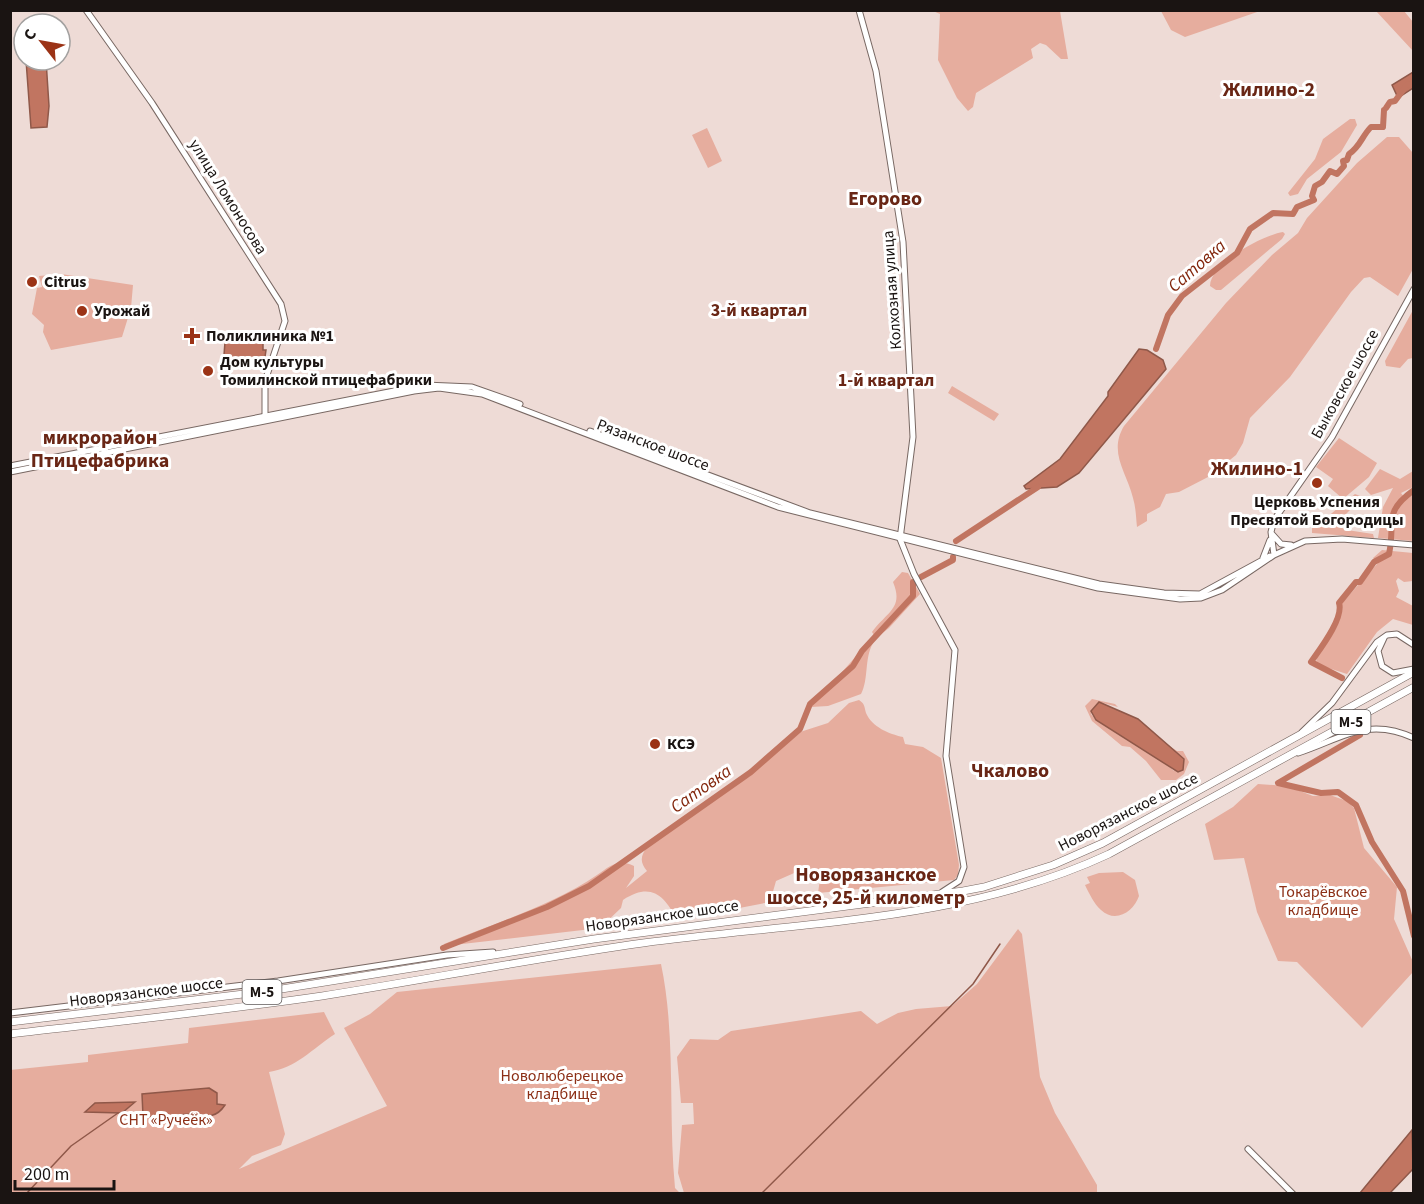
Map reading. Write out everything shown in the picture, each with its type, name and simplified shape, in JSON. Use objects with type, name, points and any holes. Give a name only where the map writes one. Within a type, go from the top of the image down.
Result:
[{"type":"highway","name":"Новорязанское шоссе","points":[[10,1022],[269,991],[512,951],[984,887],[1064,861],[1135,825],[1413,671]]},
{"type":"highway","name":"Новорязанское шоссе","points":[[10,1034],[292,1000],[607,948],[964,903],[1036,884],[1085,865],[1288,757],[1413,687]]},
{"type":"main road","name":"улица Ломоносова","points":[[86,10],[153,103],[281,304],[285,321],[264,381],[265,415]]},
{"type":"main road","name":"Колхозная улица","points":[[859,10],[876,71],[902,229],[913,437],[900,537]]},
{"type":"main road","name":"Быковское шоссе","points":[[1263,558],[1269,548],[1271,532],[1279,512],[1343,418],[1413,289]]},
{"type":"main road","name":"Рязанское шоссе","points":[[10,466],[425,385],[472,387],[780,503],[1085,586],[1180,599],[1201,598],[1222,590],[1293,545],[1327,539],[1413,545]]},
{"type":"main road","name":"Рязанское шоссе","points":[[10,471],[425,388],[460,389],[482,394],[540,415],[778,507],[1099,584],[1178,595],[1207,591],[1263,558],[1274,555]]},
{"type":"main road","points":[[1271,532],[1281,544],[1293,545]]},
{"type":"main road","points":[[1271,532],[1274,555]]},
{"type":"main road","points":[[900,537],[914,574],[955,650],[946,756],[964,867],[962,877],[955,885],[937,895]]},
{"type":"main road","points":[[1298,736],[1332,704],[1373,646],[1387,635],[1402,635],[1413,645]]},
{"type":"main road","points":[[1387,635],[1378,651],[1382,666],[1396,673],[1413,671]]},
{"type":"main road","points":[[1288,757],[1365,729],[1393,730],[1413,738]]},
{"type":"main road","points":[[10,1014],[278,981],[447,955],[512,951]]},
{"type":"main road","points":[[1248,1149],[1293,1194]]},
{"type":"green space","points":[[933,11],[1060,11],[1068,59],[1061,59],[1046,45],[1040,43],[1031,49],[1033,58],[976,93],[973,107],[968,111],[957,98],[938,60],[940,14]]},
{"type":"green space","points":[[1161,11],[1260,11],[1185,37],[1171,30]]},
{"type":"green space","points":[[1376,11],[1404,11],[1413,22],[1413,51]]},
{"type":"green space","points":[[1350,119],[1355,119],[1357,125],[1341,152],[1307,179],[1298,194],[1290,196],[1288,193],[1315,159],[1323,139]]},
{"type":"green space","points":[[707,128],[722,161],[708,168],[692,135]]},
{"type":"green space","points":[[1387,137],[1399,137],[1413,153],[1413,269],[1398,296],[1370,277],[1364,278],[1351,292],[1290,377],[1250,418],[1243,443],[1236,455],[1210,476],[1179,492],[1166,494],[1160,507],[1147,514],[1147,521],[1137,527],[1134,502],[1118,454],[1118,445],[1124,426],[1226,303],[1272,255],[1298,233],[1307,218],[1357,163]]},
{"type":"green space","points":[[1283,232],[1285,234],[1282,239],[1221,290],[1210,286],[1212,277],[1228,260],[1251,244]]},
{"type":"green space","name":"Урожай","points":[[61,274],[133,285],[131,308],[122,337],[51,350],[43,332],[44,325],[32,314],[37,288],[42,287],[39,276]]},
{"type":"green space","points":[[1413,310],[1413,358],[1408,359],[1400,368],[1386,366],[1385,361]]},
{"type":"green space","points":[[952,386],[999,414],[994,421],[948,393]]},
{"type":"green space","points":[[1339,438],[1377,463],[1369,477],[1343,499],[1328,486],[1333,479],[1316,467]]},
{"type":"green space","points":[[1380,469],[1400,479],[1413,471],[1413,487],[1401,493],[1405,498],[1413,495],[1413,541],[1378,538],[1383,507],[1393,488],[1371,495],[1365,489]]},
{"type":"green space","points":[[1355,494],[1360,496],[1358,502],[1335,525],[1347,530],[1373,534],[1374,538],[1312,533],[1312,525],[1326,518]]},
{"type":"green space","points":[[1382,550],[1413,553],[1413,581],[1404,582],[1398,578],[1396,581],[1399,591],[1396,597],[1413,606],[1413,625],[1393,619],[1377,632],[1347,674],[1319,665],[1316,663],[1317,656],[1331,637],[1342,603],[1378,563],[1373,558]]},
{"type":"green space","points":[[902,572],[908,573],[920,594],[889,628],[876,638],[872,632],[895,604],[896,591],[893,582]]},
{"type":"green space","points":[[871,639],[873,643],[868,656],[861,694],[828,706],[811,707],[811,701],[836,679]]},
{"type":"green space","points":[[1092,699],[1115,704],[1118,707],[1099,702],[1091,714],[1096,720],[1164,761],[1174,771],[1166,745],[1160,740],[1177,751],[1183,751],[1189,762],[1184,774],[1176,780],[1161,780],[1146,761],[1130,747],[1122,746],[1092,721],[1085,706]]},
{"type":"green space","points":[[859,700],[869,718],[877,726],[903,737],[905,744],[923,747],[941,758],[959,865],[958,875],[954,880],[818,893],[821,872],[801,870],[776,881],[770,902],[677,920],[662,898],[649,892],[641,892],[623,900],[621,908],[600,928],[445,946],[444,944],[561,896],[614,864],[623,863],[634,866],[634,876],[626,888],[647,871],[642,859],[647,847],[742,779],[749,777],[797,733],[828,723],[849,703]]},
{"type":"green space","name":"Токарёвское кладбище","points":[[1258,784],[1287,786],[1313,796],[1330,795],[1347,801],[1354,808],[1364,848],[1397,887],[1394,919],[1413,962],[1413,972],[1362,1028],[1297,962],[1278,961],[1257,912],[1244,858],[1214,860],[1205,824],[1233,807]]},
{"type":"green space","points":[[1123,872],[1135,880],[1139,896],[1129,911],[1113,916],[1098,908],[1085,885],[1090,883],[1087,877],[1099,873]]},
{"type":"green space","points":[[1018,929],[1022,934],[1040,1077],[1055,1113],[1097,1185],[1097,1193],[684,1193],[678,1173],[682,1125],[694,1124],[693,1103],[681,1103],[677,1057],[690,1039],[718,1040],[731,1031],[861,1011],[877,1024],[898,1013],[952,1006],[977,984]]},
{"type":"green space","name":"Новолюберецкое кладбище","points":[[661,964],[669,1018],[675,1188],[680,1193],[11,1193],[10,1070],[88,1062],[88,1055],[188,1043],[189,1028],[324,1012],[335,1034],[296,1062],[269,1072],[285,1134],[281,1145],[252,1156],[239,1169],[387,1106],[344,1028],[370,1014],[397,992]]},
{"type":"shaded area","points":[[27,72],[47,72],[49,106],[47,127],[31,128]]},
{"type":"shaded area","points":[[1413,72],[1413,88],[1398,98],[1392,85]]},
{"type":"shaded area","points":[[238,338],[263,343],[263,350],[266,350],[265,357],[253,360],[252,364],[233,359],[227,361],[224,355],[225,342]]},
{"type":"shaded area","points":[[1139,349],[1147,350],[1163,360],[1166,369],[1079,473],[1057,487],[1026,489],[1024,486],[1060,459],[1108,396],[1108,392]]},
{"type":"shaded area","points":[[1099,702],[1138,719],[1184,759],[1183,770],[1178,772],[1096,720],[1091,711]]},
{"type":"shaded area","points":[[209,1088],[217,1093],[217,1104],[225,1105],[215,1114],[209,1116],[187,1114],[172,1117],[143,1116],[142,1094]]},
{"type":"shaded area","points":[[135,1102],[122,1113],[85,1112],[95,1103]]},
{"type":"shaded area","points":[[1412,1130],[1413,1169],[1390,1193],[1360,1193]]},
{"type":"waterway","name":"Сатовка","points":[[1386,108],[1390,102],[1395,101],[1407,85],[1414,83]]},
{"type":"waterway","name":"Сатовка","points":[[1156,349],[1168,315],[1182,296],[1237,253],[1250,229],[1273,213],[1293,214],[1297,207],[1314,200],[1312,196],[1315,186],[1322,182],[1330,171],[1337,174],[1344,166],[1343,161],[1347,160],[1349,154],[1371,127],[1383,127],[1384,110]]},
{"type":"waterway","name":"Сатовка","points":[[956,541],[1038,487]]},
{"type":"waterway","points":[[1342,678],[1311,662],[1335,625],[1340,609],[1339,603],[1356,582],[1360,582],[1374,562],[1389,554],[1394,512],[1404,498],[1414,490]]},
{"type":"waterway","name":"Сатовка","points":[[921,577],[953,560],[953,557]]},
{"type":"waterway","name":"Сатовка","points":[[443,948],[547,907],[589,886],[751,772],[800,729],[810,704],[853,666],[862,651],[913,596],[913,582]]},
{"type":"waterway","points":[[1360,735],[1278,783],[1321,793],[1338,792],[1356,805],[1372,842],[1403,891],[1414,936]]},
{"type":"waterway","points":[[761,1194],[973,984],[1000,944]]},
{"type":"waterway","points":[[26,1194],[71,1146],[118,1113]]},
{"type":"place","name":"Citrus","points":[[32,282]]},
{"type":"place","name":"Урожай","points":[[82,311]]},
{"type":"place","name":"Поликлиника №1","points":[[192,336]]},
{"type":"place","name":"Дом культуры Томилинской птицефабрики","points":[[208,371]]},
{"type":"place","name":"Церковь Успения Пресвятой Богородицы","points":[[1317,483]]},
{"type":"place","name":"КСЭ","points":[[655,744]]},
{"type":"district","name":"Жилино-2","points":[[1269,90]]},
{"type":"district","name":"Егорово","points":[[885,199]]},
{"type":"district","name":"3-й квартал","points":[[759,310]]},
{"type":"district","name":"1-й квартал","points":[[886,380]]},
{"type":"district","name":"микрорайон Птицефабрика","points":[[100,450]]},
{"type":"district","name":"Жилино-1","points":[[1257,469]]},
{"type":"district","name":"Чкалово","points":[[1010,771]]},
{"type":"district","name":"Новорязанское шоссе, 25-й километр","points":[[866,886]]},
{"type":"park label","name":"СНТ «Ручеёк»","points":[[166,1120]]}]
